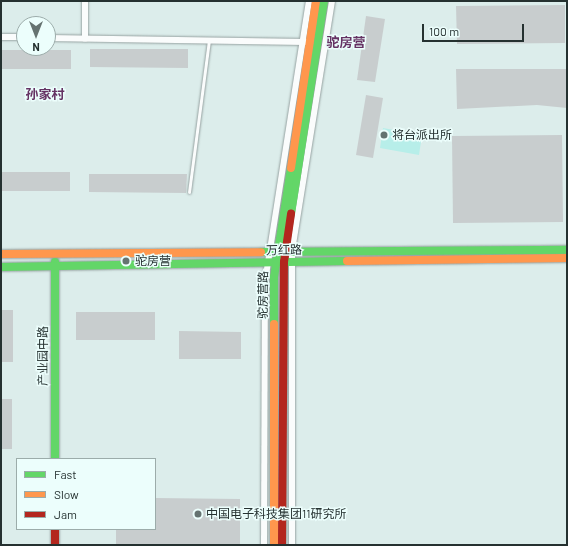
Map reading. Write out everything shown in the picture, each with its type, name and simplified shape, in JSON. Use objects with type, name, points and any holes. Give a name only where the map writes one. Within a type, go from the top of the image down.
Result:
[{"type":"street","points":[[85,39],[86,1]]},
{"type":"street","points":[[56,38],[306,42],[309,1]]},
{"type":"street","name":"驼房营路","points":[[282,545],[280,262],[273,252],[306,42],[316,1]]},
{"type":"street","name":"驼房营路","points":[[274,545],[280,262],[289,251],[324,1]]},
{"type":"street","points":[[289,251],[332,1]]},
{"type":"street","points":[[1,37],[16,37]]},
{"type":"street","name":"万红路","points":[[1,254],[567,250]]},
{"type":"street","name":"产业园中路","points":[[55,458],[56,254]]},
{"type":"street","name":"万红路","points":[[1,266],[567,258]]},
{"type":"street","points":[[264,545],[280,262]]},
{"type":"street","points":[[280,262],[292,545]]},
{"type":"street","points":[[55,530],[55,545]]},
{"type":"lane","points":[[189,192],[209,41]]},
{"type":"shaded area","points":[[383,128],[422,135],[419,155],[380,148]]},
{"type":"building","points":[[565,5],[565,43],[457,44],[456,6]]},
{"type":"building","points":[[366,16],[385,19],[375,82],[357,80]]},
{"type":"building","points":[[90,49],[188,49],[188,68],[90,67]]},
{"type":"building","points":[[1,50],[16,50],[16,56],[56,56],[56,50],[71,50],[71,69],[1,69]]},
{"type":"building","points":[[456,69],[567,69],[567,108],[537,105],[457,109]]},
{"type":"building","points":[[366,95],[383,98],[373,158],[356,155]]},
{"type":"building","points":[[562,135],[563,222],[453,223],[452,136]]},
{"type":"building","points":[[1,172],[70,172],[70,191],[1,191]]},
{"type":"building","points":[[89,174],[187,174],[186,193],[89,192]]},
{"type":"building","points":[[1,310],[13,310],[13,362],[1,362]]},
{"type":"building","points":[[76,312],[155,312],[155,340],[76,340]]},
{"type":"building","points":[[179,331],[241,332],[241,359],[179,359]]},
{"type":"building","points":[[1,399],[12,399],[12,449],[1,449]]},
{"type":"building","name":"中国电子科技集团11研究所","points":[[156,498],[240,499],[240,545],[116,545],[116,530],[156,530]]},
{"type":"traffic: fast","points":[[291,214],[324,1]]},
{"type":"traffic: fast","points":[[274,324],[274,277],[291,168]]},
{"type":"traffic: fast","points":[[261,252],[567,250]]},
{"type":"traffic: fast","points":[[1,267],[347,261]]},
{"type":"traffic: fast","points":[[55,262],[55,458]]},
{"type":"traffic: slow","points":[[291,168],[316,1]]},
{"type":"traffic: slow","points":[[1,254],[261,252]]},
{"type":"traffic: slow","points":[[347,261],[567,258]]},
{"type":"traffic: slow","points":[[274,324],[274,545]]},
{"type":"traffic: jam","points":[[282,545],[284,262],[291,214]]},
{"type":"traffic: jam","points":[[55,530],[55,545]]},
{"type":"place","name":"将台派出所","points":[[384,135]]},
{"type":"place","name":"驼房营","points":[[126,261]]},
{"type":"place","name":"中国电子科技集团11研究所","points":[[198,514]]},
{"type":"district","name":"驼房营","points":[[346,42]]},
{"type":"district","name":"孙家村","points":[[45,94]]}]
